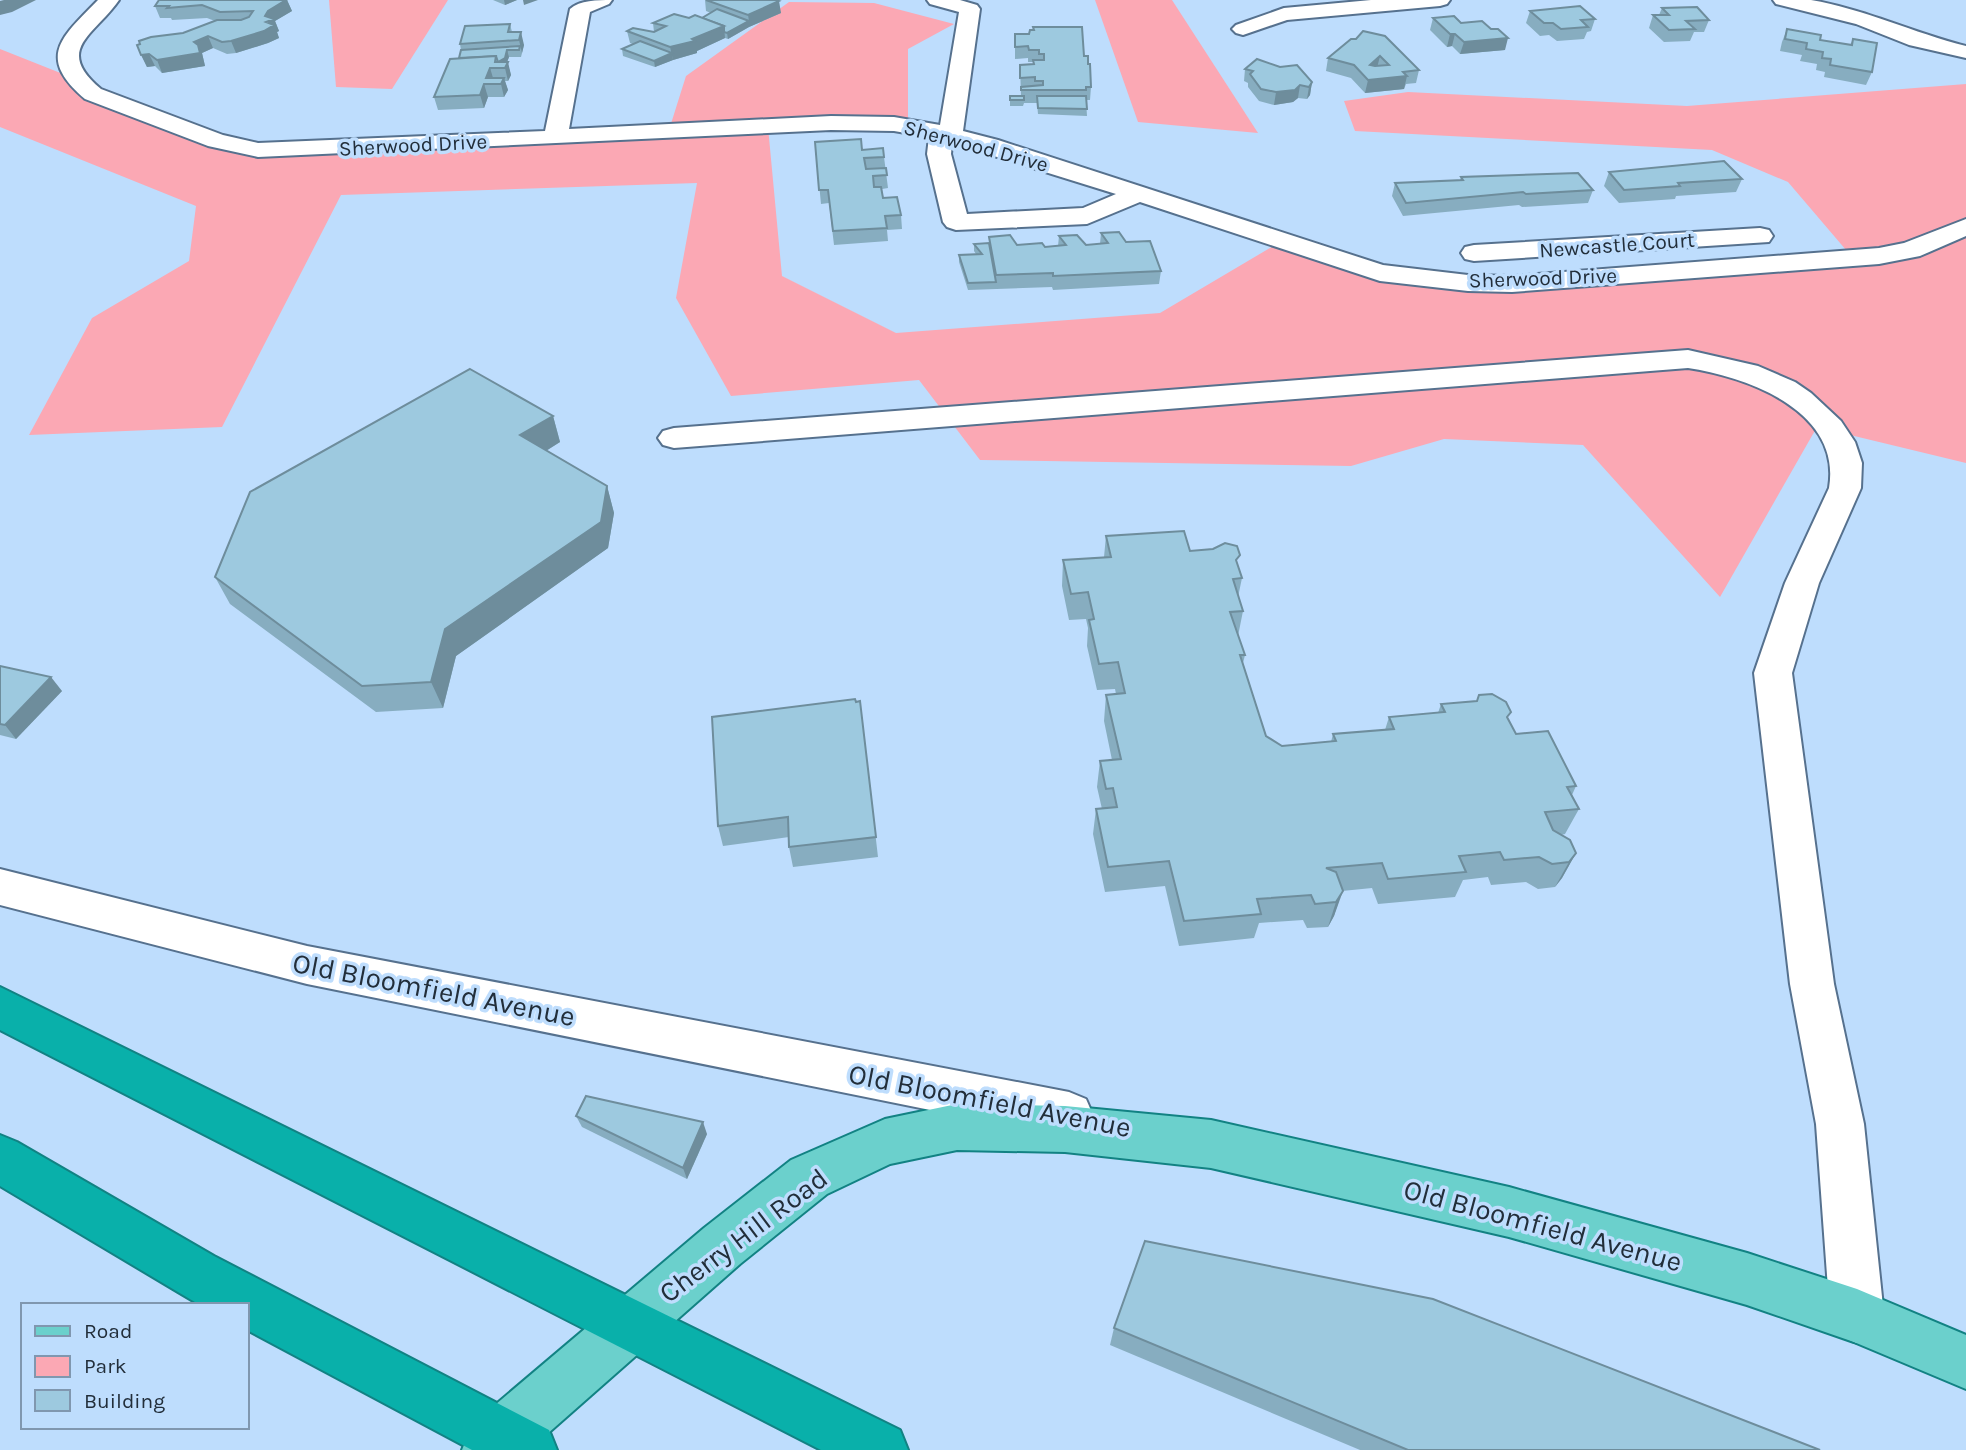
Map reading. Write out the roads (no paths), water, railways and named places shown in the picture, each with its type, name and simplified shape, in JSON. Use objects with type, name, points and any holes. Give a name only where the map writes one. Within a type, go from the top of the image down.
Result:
[{"type":"highway","points":[[0,1007],[880,1450]]},
{"type":"highway","points":[[0,1159],[196,1274],[507,1445]]},
{"type":"main road","name":"Cherry Hill Road","points":[[507,1445],[630,1324],[722,1246],[809,1177],[885,1142],[957,1127],[996,1126],[1065,1129],[1212,1144]]},
{"type":"main road","name":"Old Bloomfield Avenue","points":[[1212,1144],[1509,1212],[1747,1279],[1857,1316],[1966,1362]]},
{"type":"street","name":"Sherwood Drive","points":[[109,0],[72,41],[66,55],[72,76],[93,94],[216,141],[236,146],[281,150],[868,122],[894,124],[990,145],[1380,273],[1501,284],[1878,256],[1911,250],[1966,227]]},
{"type":"street","points":[[556,138],[561,99],[578,31],[580,9],[602,0]]},
{"type":"street","points":[[937,0],[970,9],[960,85],[939,154],[956,222],[1087,216],[1138,194]]},
{"type":"street","points":[[1243,29],[1284,14],[1440,0]]},
{"type":"street","points":[[1783,0],[1863,19],[1917,40],[1966,52]]},
{"type":"street","name":"Newcastle Court","points":[[1474,253],[1760,236]]},
{"type":"street","points":[[1574,249],[1599,277]]},
{"type":"street","points":[[674,438],[1688,359],[1733,367],[1761,376],[1803,400],[1819,414],[1841,443],[1848,474],[1845,488],[1802,583],[1773,673],[1812,984],[1840,1124],[1857,1316]]},
{"type":"street","name":"Old Bloomfield Avenue","points":[[0,887],[307,965],[1212,1144]]}]
